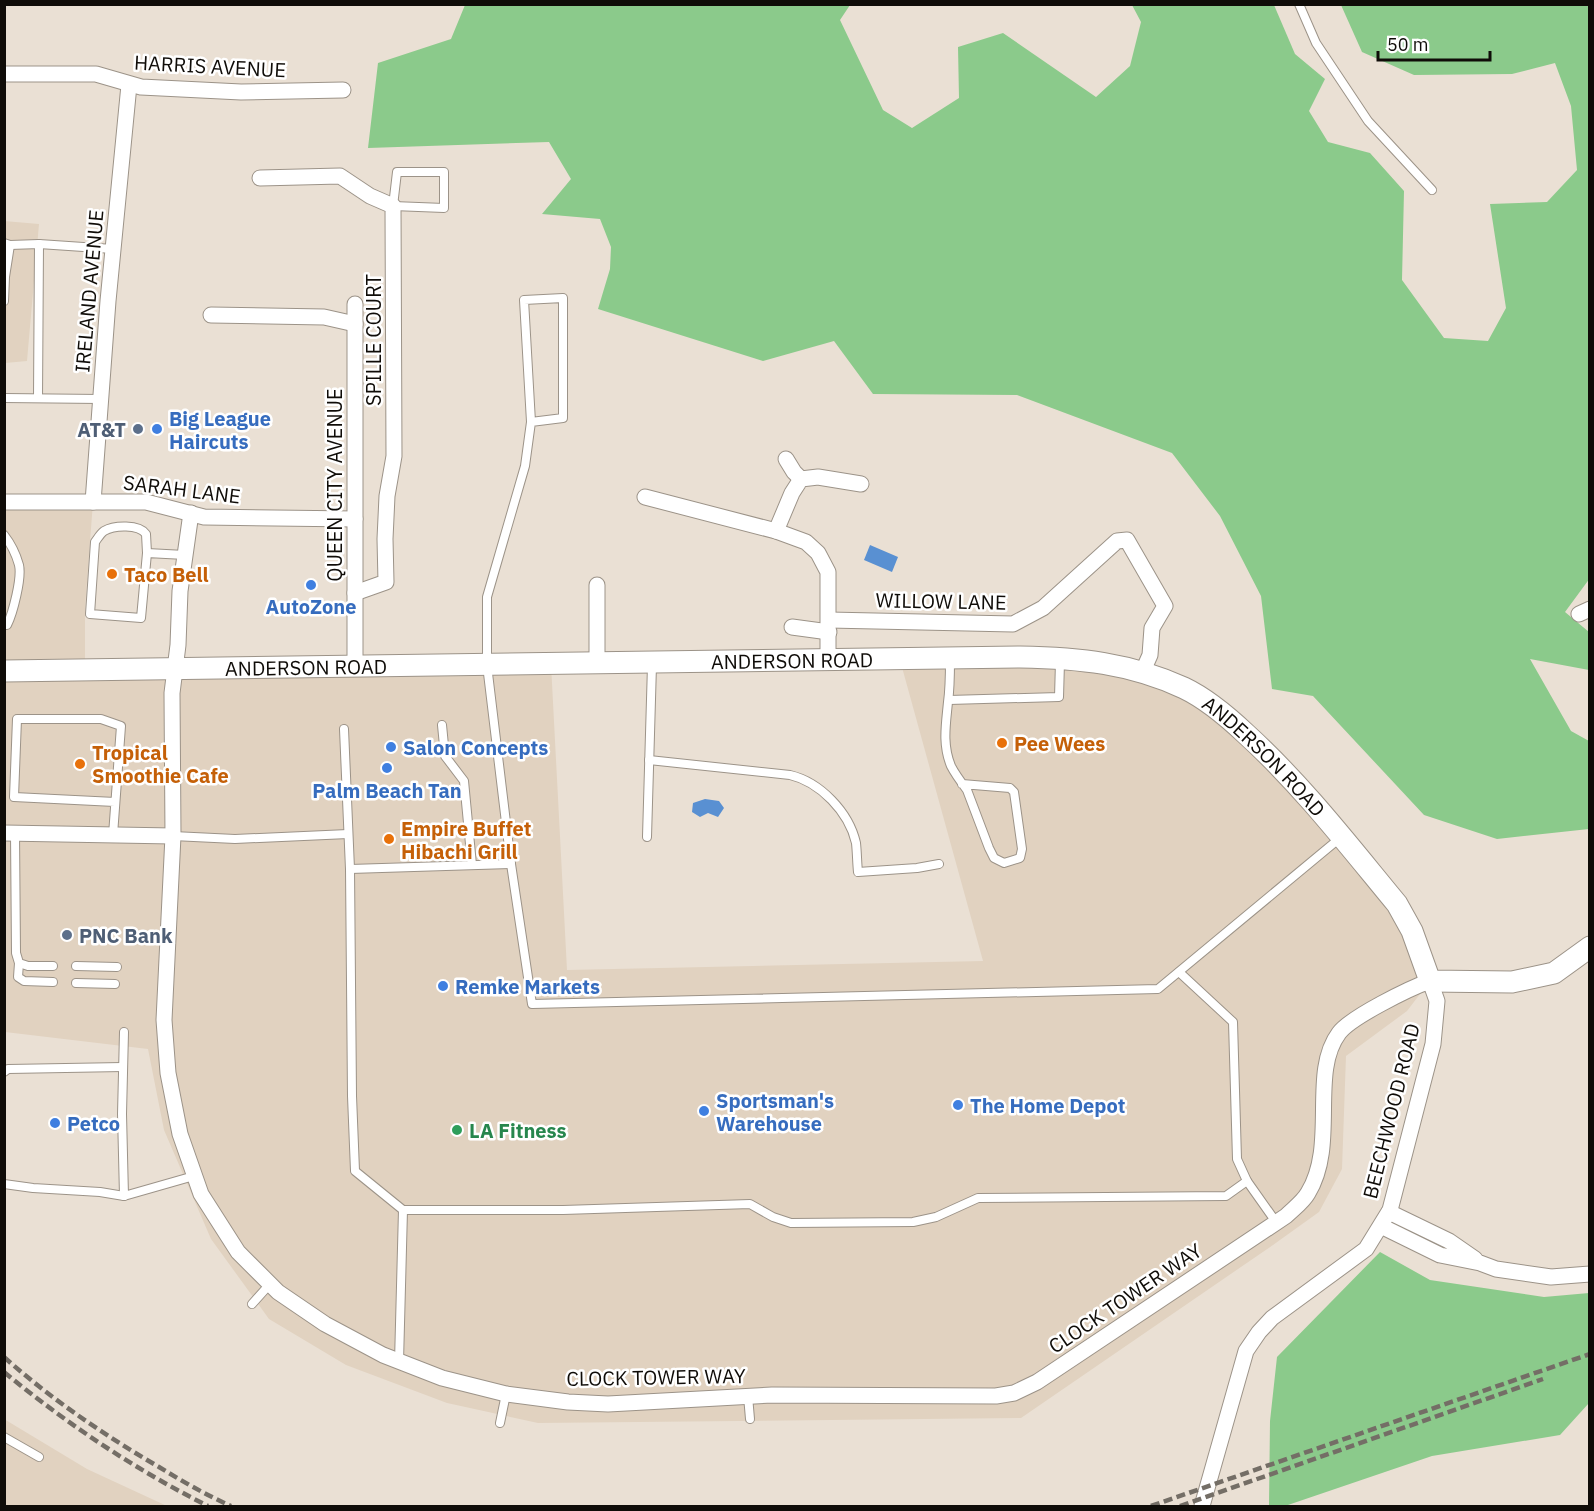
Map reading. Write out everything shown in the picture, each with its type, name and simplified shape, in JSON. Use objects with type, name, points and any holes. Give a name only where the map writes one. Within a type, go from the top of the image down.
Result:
[{"type":"street","name":"HARRIS AVENUE","points":[[4,74],[96,74],[141,87],[241,92],[343,90]]},
{"type":"street","name":"IRELAND AVENUE","points":[[93,502],[113,249],[129,85]]},
{"type":"street","points":[[260,178],[340,176],[370,196],[393,206]]},
{"type":"street","name":"SPILLE COURT","points":[[355,592],[386,582],[387,496],[394,456],[393,206]]},
{"type":"street","name":"QUEEN CITY AVENUE","points":[[356,304],[356,667]]},
{"type":"street","points":[[211,315],[324,317],[356,324]]},
{"type":"street","points":[[786,459],[801,479]]},
{"type":"street","points":[[801,479],[818,477],[861,484]]},
{"type":"street","points":[[776,531],[792,493],[801,479]]},
{"type":"street","points":[[645,497],[776,531],[806,542],[818,553],[828,572],[828,661]]},
{"type":"street","name":"SARAH LANE","points":[[4,502],[146,502],[204,517],[355,519]]},
{"type":"street","name":"CLOCK TOWER WAY","points":[[191,513],[180,591],[178,645],[172,693],[172,836],[164,1020],[170,1084],[180,1134],[201,1194],[238,1252],[278,1292],[325,1324],[399,1362],[442,1378],[506,1394],[568,1402],[608,1404],[748,1396],[996,1396],[1014,1393],[1037,1382],[1286,1216],[1308,1194],[1321,1162],[1326,1059],[1340,1031],[1412,987],[1430,981]]},
{"type":"street","name":"WILLOW LANE","points":[[829,626],[1013,624],[1043,608],[1117,541],[1127,540],[1165,606],[1152,628],[1150,655],[1142,673]]},
{"type":"street","points":[[597,585],[597,663]]},
{"type":"street","points":[[792,627],[829,626]]},
{"type":"street","name":"ANDERSON ROAD","points":[[4,671],[1060,658],[1116,664],[1185,688],[1224,713],[1274,759],[1397,904],[1412,931],[1430,981]]},
{"type":"street","points":[[10,833],[172,836]]},
{"type":"street","points":[[1430,981],[1512,982],[1554,972],[1590,947]]},
{"type":"street","name":"BEECHWOOD ROAD","points":[[1202,1506],[1246,1351],[1272,1318],[1366,1249],[1385,1219],[1433,1044],[1437,1001],[1430,981]]},
{"type":"street","points":[[1385,1219],[1449,1240],[1480,1263],[1496,1269],[1551,1277],[1590,1274]]},
{"type":"lane","points":[[1299,4],[1316,43],[1368,121],[1432,190]]},
{"type":"lane","points":[[397,172],[444,172],[444,208],[393,206],[397,172]]},
{"type":"lane","points":[[4,301],[7,244],[113,249]]},
{"type":"lane","points":[[38,398],[39,244]]},
{"type":"lane","points":[[531,422],[563,418],[563,298],[524,300],[531,422],[525,466],[487,597],[487,665],[532,1004],[1158,989],[1341,837]]},
{"type":"lane","points":[[4,398],[101,399]]},
{"type":"lane","points":[[114,527],[140,528],[146,534],[147,553],[141,618],[90,614],[95,542],[101,533],[114,527]]},
{"type":"lane","points":[[4,535],[12,545],[20,567],[14,612],[7,625],[4,625]]},
{"type":"lane","points":[[147,553],[185,555]]},
{"type":"lane","points":[[949,700],[1059,697],[1060,658]]},
{"type":"lane","points":[[950,659],[949,700],[944,728],[945,747],[951,767],[962,784],[967,789],[988,849],[994,858],[1004,863],[1020,858],[1022,849],[1014,792],[1010,788],[962,784]]},
{"type":"lane","points":[[647,837],[652,662]]},
{"type":"lane","points":[[113,835],[121,726],[101,719],[17,719],[14,797],[115,802]]},
{"type":"lane","points":[[442,724],[445,756],[464,781],[472,865]]},
{"type":"lane","points":[[344,729],[350,869],[352,1106],[355,1171],[403,1210],[563,1210],[750,1204],[773,1217],[791,1223],[913,1222],[936,1217],[978,1198],[1226,1196],[1247,1181]]},
{"type":"lane","points":[[649,760],[802,777],[825,793],[837,806],[852,830],[856,843],[858,872],[918,868],[939,864]]},
{"type":"lane","points":[[10,833],[18,977],[24,981],[53,982]]},
{"type":"lane","points":[[172,836],[235,839],[348,834]]},
{"type":"lane","points":[[350,869],[512,864]]},
{"type":"lane","points":[[19,963],[28,966],[53,966]]},
{"type":"lane","points":[[76,966],[117,967]]},
{"type":"lane","points":[[1179,972],[1233,1022],[1237,1159],[1247,1181],[1276,1222]]},
{"type":"lane","points":[[76,983],[115,984]]},
{"type":"lane","points":[[124,1032],[124,1196]]},
{"type":"lane","points":[[4,1072],[8,1069],[123,1067]]},
{"type":"lane","points":[[4,1184],[124,1196],[194,1176]]},
{"type":"lane","points":[[399,1362],[403,1210]]},
{"type":"lane","points":[[252,1304],[270,1284]]},
{"type":"lane","points":[[500,1423],[506,1394]]},
{"type":"lane","points":[[748,1396],[750,1419]]},
{"type":"lane","points":[[4,1437],[39,1457]]},
{"type":"shaded area","points":[[4,221],[39,224],[27,361],[5,363]]},
{"type":"shaded area","points":[[5,500],[93,502],[85,608],[85,670],[551,664],[567,970],[983,961],[900,660],[1089,660],[1224,713],[1397,904],[1430,981],[1407,1011],[1346,1056],[1342,1169],[1319,1212],[1021,1418],[538,1423],[447,1403],[346,1365],[269,1319],[211,1239],[164,1130],[148,1049],[5,1032]]},
{"type":"shaded area","points":[[4,1419],[87,1469],[167,1506],[5,1506]]},
{"type":"green space","points":[[465,5],[850,5],[840,20],[883,110],[912,128],[959,98],[958,47],[1003,33],[1096,97],[1130,66],[1141,22],[1132,5],[1274,5],[1295,54],[1325,79],[1309,111],[1328,142],[1370,153],[1404,191],[1402,280],[1444,338],[1488,341],[1506,308],[1490,204],[1547,202],[1577,170],[1571,106],[1555,63],[1512,74],[1414,75],[1362,52],[1341,5],[1589,5],[1590,578],[1565,612],[1589,632],[1589,670],[1530,659],[1571,731],[1589,741],[1589,829],[1497,839],[1424,815],[1313,696],[1272,689],[1261,596],[1220,516],[1172,453],[1017,395],[873,394],[834,341],[763,361],[598,309],[610,269],[611,247],[600,219],[542,214],[571,179],[549,142],[368,148],[378,63],[451,39]]},
{"type":"green space","points":[[1380,1252],[1430,1280],[1544,1297],[1589,1293],[1589,1403],[1560,1435],[1432,1456],[1285,1506],[1269,1506],[1270,1421],[1277,1357]]},
{"type":"water","points":[[870,545],[898,557],[892,572],[864,560]]},
{"type":"water","points":[[705,799],[719,801],[724,808],[718,817],[708,813],[700,817],[692,812],[693,803]]},
{"type":"railway","points":[[1151,1506],[1590,1354]]},
{"type":"railway","points":[[4,1357],[59,1402],[98,1429],[185,1483],[231,1506]]},
{"type":"railway","points":[[4,1372],[52,1410],[103,1445],[208,1506]]},
{"type":"railway","points":[[1180,1506],[1543,1379]]},
{"type":"place","name":"AT&T","points":[[138,429]]},
{"type":"place","name":"Big League Haircuts","points":[[157,429]]},
{"type":"place","name":"Taco Bell","points":[[112,574]]},
{"type":"place","name":"AutoZone","points":[[311,585]]},
{"type":"place","name":"Pee Wees","points":[[1002,743]]},
{"type":"place","name":"Salon Concepts","points":[[391,747]]},
{"type":"place","name":"Tropical Smoothie Cafe","points":[[80,764]]},
{"type":"place","name":"Palm Beach Tan","points":[[387,768]]},
{"type":"place","name":"Empire Buffet Hibachi Grill","points":[[389,839]]},
{"type":"place","name":"PNC Bank","points":[[67,935]]},
{"type":"place","name":"Remke Markets","points":[[443,986]]},
{"type":"place","name":"The Home Depot","points":[[958,1105]]},
{"type":"place","name":"Sportsman's Warehouse","points":[[704,1111]]},
{"type":"place","name":"Petco","points":[[55,1123]]},
{"type":"place","name":"LA Fitness","points":[[457,1130]]}]
